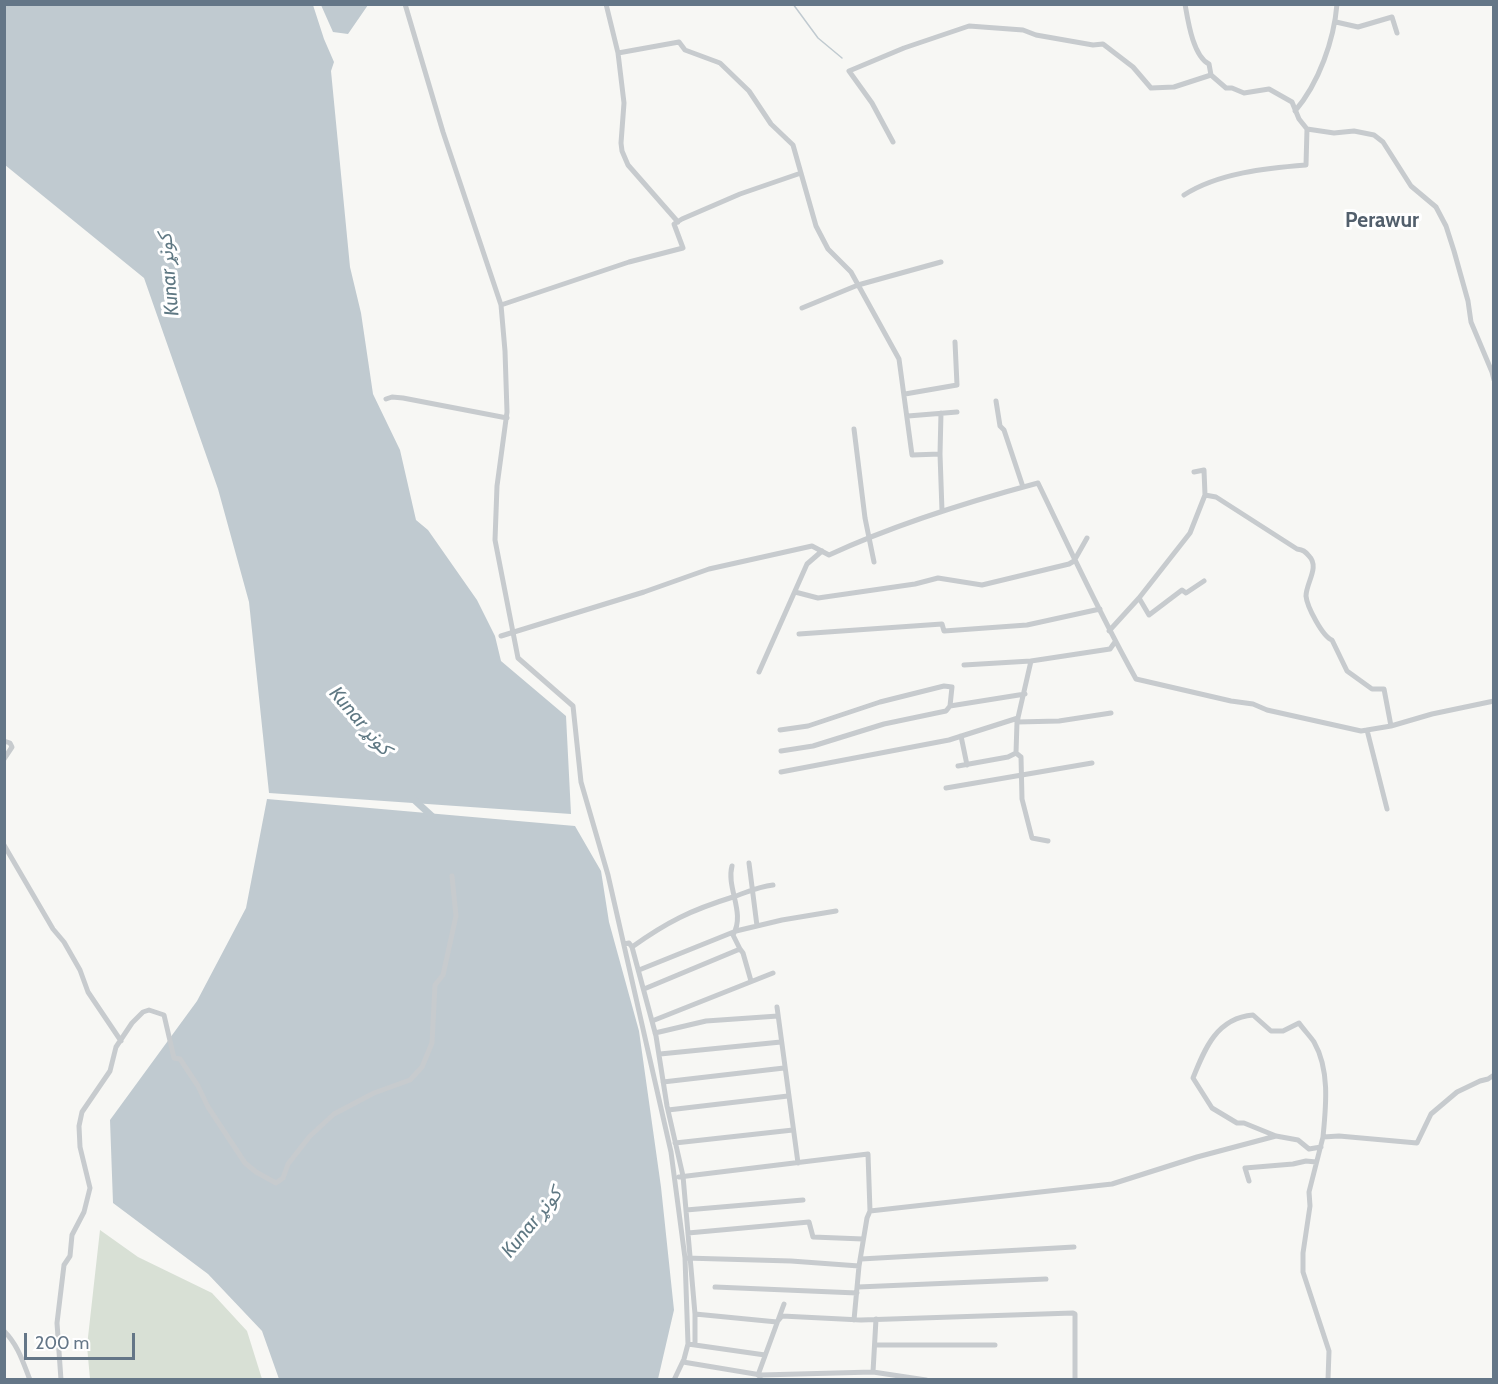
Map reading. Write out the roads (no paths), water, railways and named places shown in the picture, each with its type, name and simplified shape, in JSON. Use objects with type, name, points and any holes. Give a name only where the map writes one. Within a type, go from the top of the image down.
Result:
[{"type":"street","points":[[405,4],[443,132],[501,305],[507,418],[497,486],[495,540],[518,658],[573,706],[581,782],[608,875],[671,1152],[695,1314],[695,1345]]},
{"type":"street","points":[[606,4],[618,53],[624,103],[622,151],[628,165],[678,222]]},
{"type":"street","points":[[1184,195],[1204,183],[1261,168],[1306,165],[1307,129],[1292,102],[1269,89],[1244,93],[1226,88],[1211,75],[1209,64],[1203,61],[1192,36],[1185,4]]},
{"type":"street","points":[[1295,111],[1302,103],[1323,63],[1336,22],[1337,4]]},
{"type":"street","points":[[1336,22],[1358,27],[1392,16],[1396,33]]},
{"type":"street","points":[[893,142],[872,103],[849,71],[904,48],[969,26],[1023,30],[1036,35],[1093,45],[1103,44],[1133,67],[1151,88],[1174,87],[1211,75]]},
{"type":"street","points":[[618,53],[679,42],[685,50],[720,63],[749,91],[771,124],[793,145],[816,226],[828,249],[851,272],[899,359],[912,455],[940,454]]},
{"type":"street","points":[[1307,129],[1334,133],[1354,131],[1374,135],[1383,142],[1411,186],[1436,207],[1452,243],[1468,301],[1471,322],[1494,380]]},
{"type":"street","points":[[501,305],[629,262],[683,248],[674,224],[740,194],[801,173]]},
{"type":"street","points":[[802,308],[858,285],[941,262]]},
{"type":"street","points":[[904,394],[957,385],[955,342]]},
{"type":"street","points":[[386,399],[392,397],[507,418]]},
{"type":"street","points":[[996,401],[1000,426],[1004,430],[1023,487]]},
{"type":"street","points":[[908,416],[957,412]]},
{"type":"street","points":[[940,413],[942,511]]},
{"type":"street","points":[[854,429],[874,562]]},
{"type":"street","points":[[1109,631],[1190,533],[1205,495],[1204,470],[1194,472]]},
{"type":"street","points":[[501,636],[644,592],[709,569],[812,546],[829,555],[869,537],[942,511],[1038,483],[1074,561],[1136,679],[1253,704],[1267,710],[1361,731],[1494,701]]},
{"type":"street","points":[[1205,495],[1216,497],[1297,549],[1303,550],[1312,559],[1314,566],[1306,597],[1317,622],[1327,639],[1332,640],[1347,671],[1372,689],[1384,688],[1391,726]]},
{"type":"street","points":[[795,592],[818,598],[915,584],[938,578],[982,585],[1074,561],[1087,538]]},
{"type":"street","points":[[759,672],[807,564],[822,551]]},
{"type":"street","points":[[1138,598],[1149,615],[1182,590],[1186,593],[1204,582]]},
{"type":"street","points":[[799,634],[942,624],[944,631],[958,631],[1027,625],[1100,609]]},
{"type":"street","points":[[964,665],[1031,661],[1110,649],[1115,642]]},
{"type":"street","points":[[1016,753],[1018,720],[1031,661]]},
{"type":"street","points":[[780,730],[808,726],[880,702],[944,686],[952,687],[950,706],[946,711],[894,722],[813,746],[781,751]]},
{"type":"street","points":[[950,706],[1025,694]]},
{"type":"street","points":[[781,772],[961,736],[1018,720],[1059,720],[1111,713]]},
{"type":"street","points":[[1367,730],[1387,809]]},
{"type":"street","points":[[961,736],[967,765]]},
{"type":"street","points":[[4,741],[10,743],[12,747],[4,759]]},
{"type":"street","points":[[958,766],[1008,757],[1016,753]]},
{"type":"street","points":[[1016,753],[1021,757],[1022,800],[1032,838],[1048,842]]},
{"type":"street","points":[[946,788],[1092,763]]},
{"type":"street","points":[[4,845],[80,970],[88,992],[121,1041]]},
{"type":"street","points":[[749,863],[757,926]]},
{"type":"street","points":[[732,866],[730,874],[735,896],[733,935],[743,953],[751,981]]},
{"type":"street","points":[[61,1380],[57,1323],[64,1265],[70,1256],[72,1235],[84,1212],[90,1188],[80,1147],[79,1126],[82,1112],[110,1071],[116,1047],[132,1023],[143,1012],[149,1010],[164,1015],[174,1058],[180,1059],[245,1163],[276,1183],[283,1178],[288,1164],[310,1136],[334,1114],[374,1093],[410,1080],[422,1067],[432,1042],[435,985],[443,975],[456,916],[452,876]]},
{"type":"street","points":[[632,947],[664,924],[699,908],[752,888],[773,885]]},
{"type":"street","points":[[639,970],[735,931],[836,911]]},
{"type":"street","points":[[624,944],[629,943],[632,947],[644,989],[660,1054],[668,1110],[683,1176],[688,1233],[688,1344],[683,1362],[674,1380]]},
{"type":"street","points":[[644,989],[740,949]]},
{"type":"street","points":[[652,1021],[773,973]]},
{"type":"street","points":[[777,1007],[798,1163]]},
{"type":"street","points":[[1322,1147],[1309,1149],[1298,1140],[1276,1136],[1245,1123],[1238,1123],[1212,1108],[1193,1078],[1203,1053],[1216,1034],[1230,1021],[1242,1016],[1253,1015],[1271,1031],[1283,1031],[1299,1023],[1314,1042],[1325,1071],[1322,1147],[1316,1162],[1310,1192],[1302,1272],[1329,1351],[1328,1380]]},
{"type":"street","points":[[655,1033],[706,1021],[778,1016]]},
{"type":"street","points":[[660,1054],[781,1042]]},
{"type":"street","points":[[656,1083],[784,1068]]},
{"type":"street","points":[[1323,1137],[1378,1138],[1417,1143],[1431,1114],[1457,1092],[1494,1075]]},
{"type":"street","points":[[668,1110],[788,1096]]},
{"type":"street","points":[[675,1143],[793,1130]]},
{"type":"street","points":[[870,1211],[1112,1184],[1197,1157],[1276,1136]]},
{"type":"street","points":[[675,1177],[868,1154],[870,1211],[859,1266],[854,1320]]},
{"type":"street","points":[[1249,1181],[1245,1168],[1306,1161],[1316,1162]]},
{"type":"street","points":[[686,1210],[803,1200]]},
{"type":"street","points":[[688,1233],[809,1222],[813,1237],[863,1239]]},
{"type":"street","points":[[861,1259],[1074,1247]]},
{"type":"street","points":[[687,1258],[791,1261],[859,1266]]},
{"type":"street","points":[[715,1287],[857,1290],[1046,1279]]},
{"type":"street","points":[[759,1377],[784,1304]]},
{"type":"street","points":[[777,1322],[782,1316],[876,1320],[1074,1313],[1075,1380]]},
{"type":"street","points":[[695,1314],[777,1322]]},
{"type":"street","points":[[873,1372],[876,1320]]},
{"type":"street","points":[[4,1331],[12,1339],[21,1355],[30,1380]]},
{"type":"street","points":[[688,1344],[765,1355]]},
{"type":"street","points":[[875,1345],[995,1345]]},
{"type":"street","points":[[683,1362],[759,1377],[873,1372],[926,1380]]},
{"type":"water","points":[[321,4],[368,5],[348,34],[333,32]]},
{"type":"water","points":[[4,5],[313,5],[334,62],[331,71],[350,267],[361,313],[373,394],[400,450],[416,520],[428,530],[477,600],[495,636],[501,661],[566,716],[571,814],[269,793],[249,602],[218,489],[144,278],[5,165]]},
{"type":"water","points":[[267,799],[575,826],[601,871],[609,922],[639,1031],[661,1187],[674,1310],[658,1379],[279,1379],[262,1331],[208,1274],[113,1203],[110,1120],[197,1001],[246,908]]},
{"type":"waterway","points":[[793,4],[818,38],[842,58]]},
{"type":"waterway","name":"Kunar کونړ","points":[[411,797],[434,818]]},
{"type":"district","name":"Perawur","points":[[1382,221]]}]
